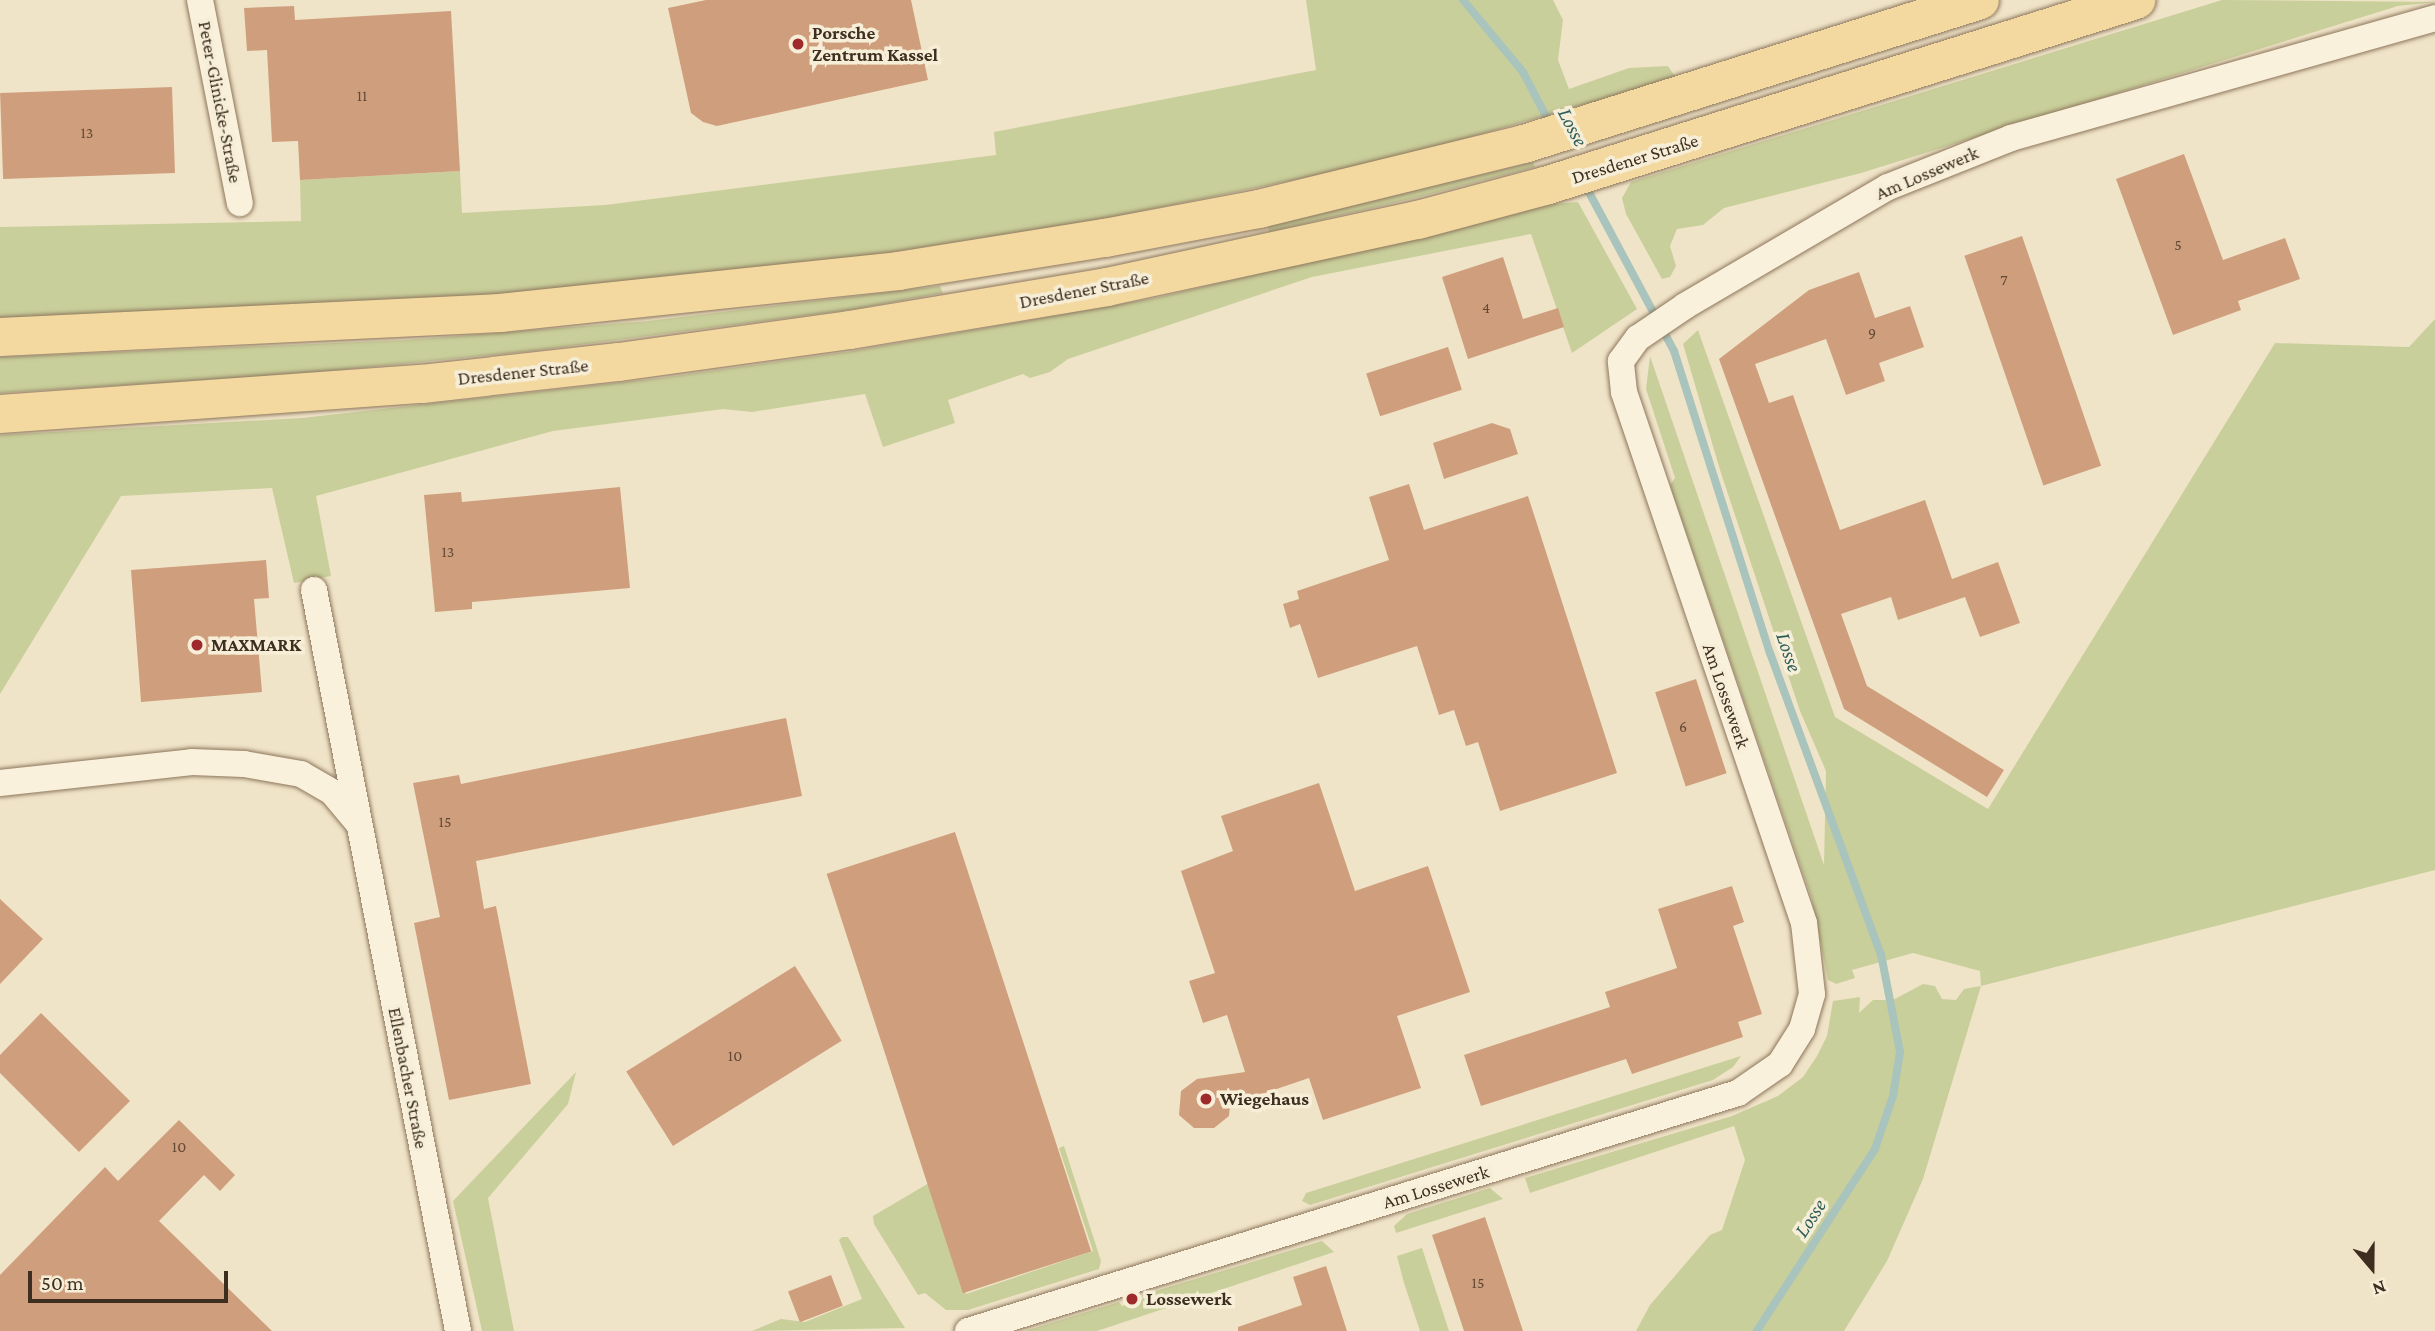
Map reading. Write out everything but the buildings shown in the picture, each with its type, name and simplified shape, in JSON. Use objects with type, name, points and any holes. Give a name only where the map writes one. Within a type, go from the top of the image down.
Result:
[{"type":"main road","points":[[0,337],[500,313],[884,273],[1259,209],[1524,144],[1980,0]]},
{"type":"main road","name":"Dresdener Straße","points":[[0,414],[422,384],[850,331],[1107,287],[1269,253],[1545,186],[2136,0]]},
{"type":"street","name":"Peter-Glinicke-Straße","points":[[200,0],[240,203]]},
{"type":"street","name":"Am Lossewerk","points":[[968,1331],[1738,1093],[1780,1064],[1802,1029],[1812,994],[1804,923],[1623,392],[1621,360],[1637,338],[1685,306],[1888,187],[2011,138],[2435,18]]},
{"type":"street","name":"Ellenbacher Straße","points":[[314,590],[458,1331]]},
{"type":"street","name":"Ellenbacher Straße","points":[[0,783],[192,762],[244,764],[301,774],[332,792],[359,824]]},
{"type":"green space","points":[[1306,0],[1553,0],[1563,20],[1558,60],[1569,89],[1629,68],[1668,66],[1676,78],[1391,160],[1103,219],[817,264],[500,294],[0,320],[0,227],[301,221],[300,180],[460,171],[462,213],[605,205],[996,155],[994,132],[1316,70]]},
{"type":"green space","points":[[2222,0],[2435,2],[2398,6],[1861,173],[1724,208],[1703,225],[1677,229],[1670,246],[1676,266],[1670,277],[1662,279],[1626,214],[1622,198],[1631,182]]},
{"type":"green space","points":[[1533,162],[1535,167],[1269,232],[1268,226]]},
{"type":"green space","points":[[1578,202],[1637,309],[1572,353],[1531,234],[1312,277],[1068,359],[1050,372],[1030,378],[1023,374],[948,400],[955,423],[883,447],[865,394],[752,412],[723,409],[553,431],[316,496],[331,576],[294,583],[272,488],[121,496],[0,694],[0,435],[302,418],[661,378],[853,351],[1156,298],[1553,204]]},
{"type":"green space","points":[[940,286],[943,293],[849,310],[532,351],[298,374],[0,393],[0,357],[407,340],[648,321]]},
{"type":"green space","points":[[2435,319],[2435,870],[1981,986],[1980,971],[1913,953],[1852,970],[1855,978],[1836,984],[1828,980],[1812,899],[1670,485],[1675,478],[1646,389],[1650,356],[1824,865],[1826,771],[1800,711],[1720,470],[1683,344],[1698,330],[1835,717],[1988,809],[2275,343],[2409,347]]},
{"type":"green space","points":[[1923,984],[1935,986],[1942,999],[1956,1000],[1964,989],[1981,986],[1923,1179],[1887,1261],[1844,1331],[1636,1331],[1650,1305],[1710,1235],[1722,1230],[1745,1160],[1734,1126],[1530,1193],[1525,1178],[1732,1116],[1778,1096],[1803,1077],[1817,1056],[1827,1036],[1833,1001],[1860,997],[1859,1013],[1873,1000],[1893,1000]]},
{"type":"green space","points":[[1741,1056],[1733,1067],[1713,1080],[1310,1205],[1302,1201],[1306,1193]]},
{"type":"green space","points":[[576,1072],[568,1104],[488,1198],[514,1331],[482,1331],[453,1201]]},
{"type":"green space","points":[[1064,1146],[1101,1261],[1099,1269],[968,1310],[946,1310],[925,1293],[918,1295],[874,1224],[873,1216],[929,1183],[966,1294],[1093,1251],[1059,1148]]},
{"type":"green space","points":[[1490,1188],[1503,1199],[1396,1233],[1394,1226],[1407,1214]]},
{"type":"green space","points":[[848,1237],[905,1328],[752,1331],[781,1319],[805,1322],[862,1299],[839,1240]]},
{"type":"green space","points":[[1322,1241],[1334,1252],[1097,1331],[1025,1331],[1119,1302],[1122,1306],[1143,1299],[1142,1295]]},
{"type":"green space","points":[[1422,1248],[1449,1331],[1420,1331],[1404,1283],[1397,1256]]},
{"type":"waterway","name":"Losse","points":[[1463,0],[1523,72],[1551,126]]},
{"type":"waterway","name":"Losse","points":[[1584,183],[1674,351],[1770,653],[1881,954],[1900,1052],[1893,1096],[1875,1149],[1757,1331]]},
{"type":"place","name":"Porsche Zentrum Kassel","points":[[798,44]]},
{"type":"place","name":"MAXMARK","points":[[197,645]]},
{"type":"place","name":"Wiegehaus","points":[[1206,1099]]},
{"type":"place","name":"Lossewerk","points":[[1132,1299]]}]
